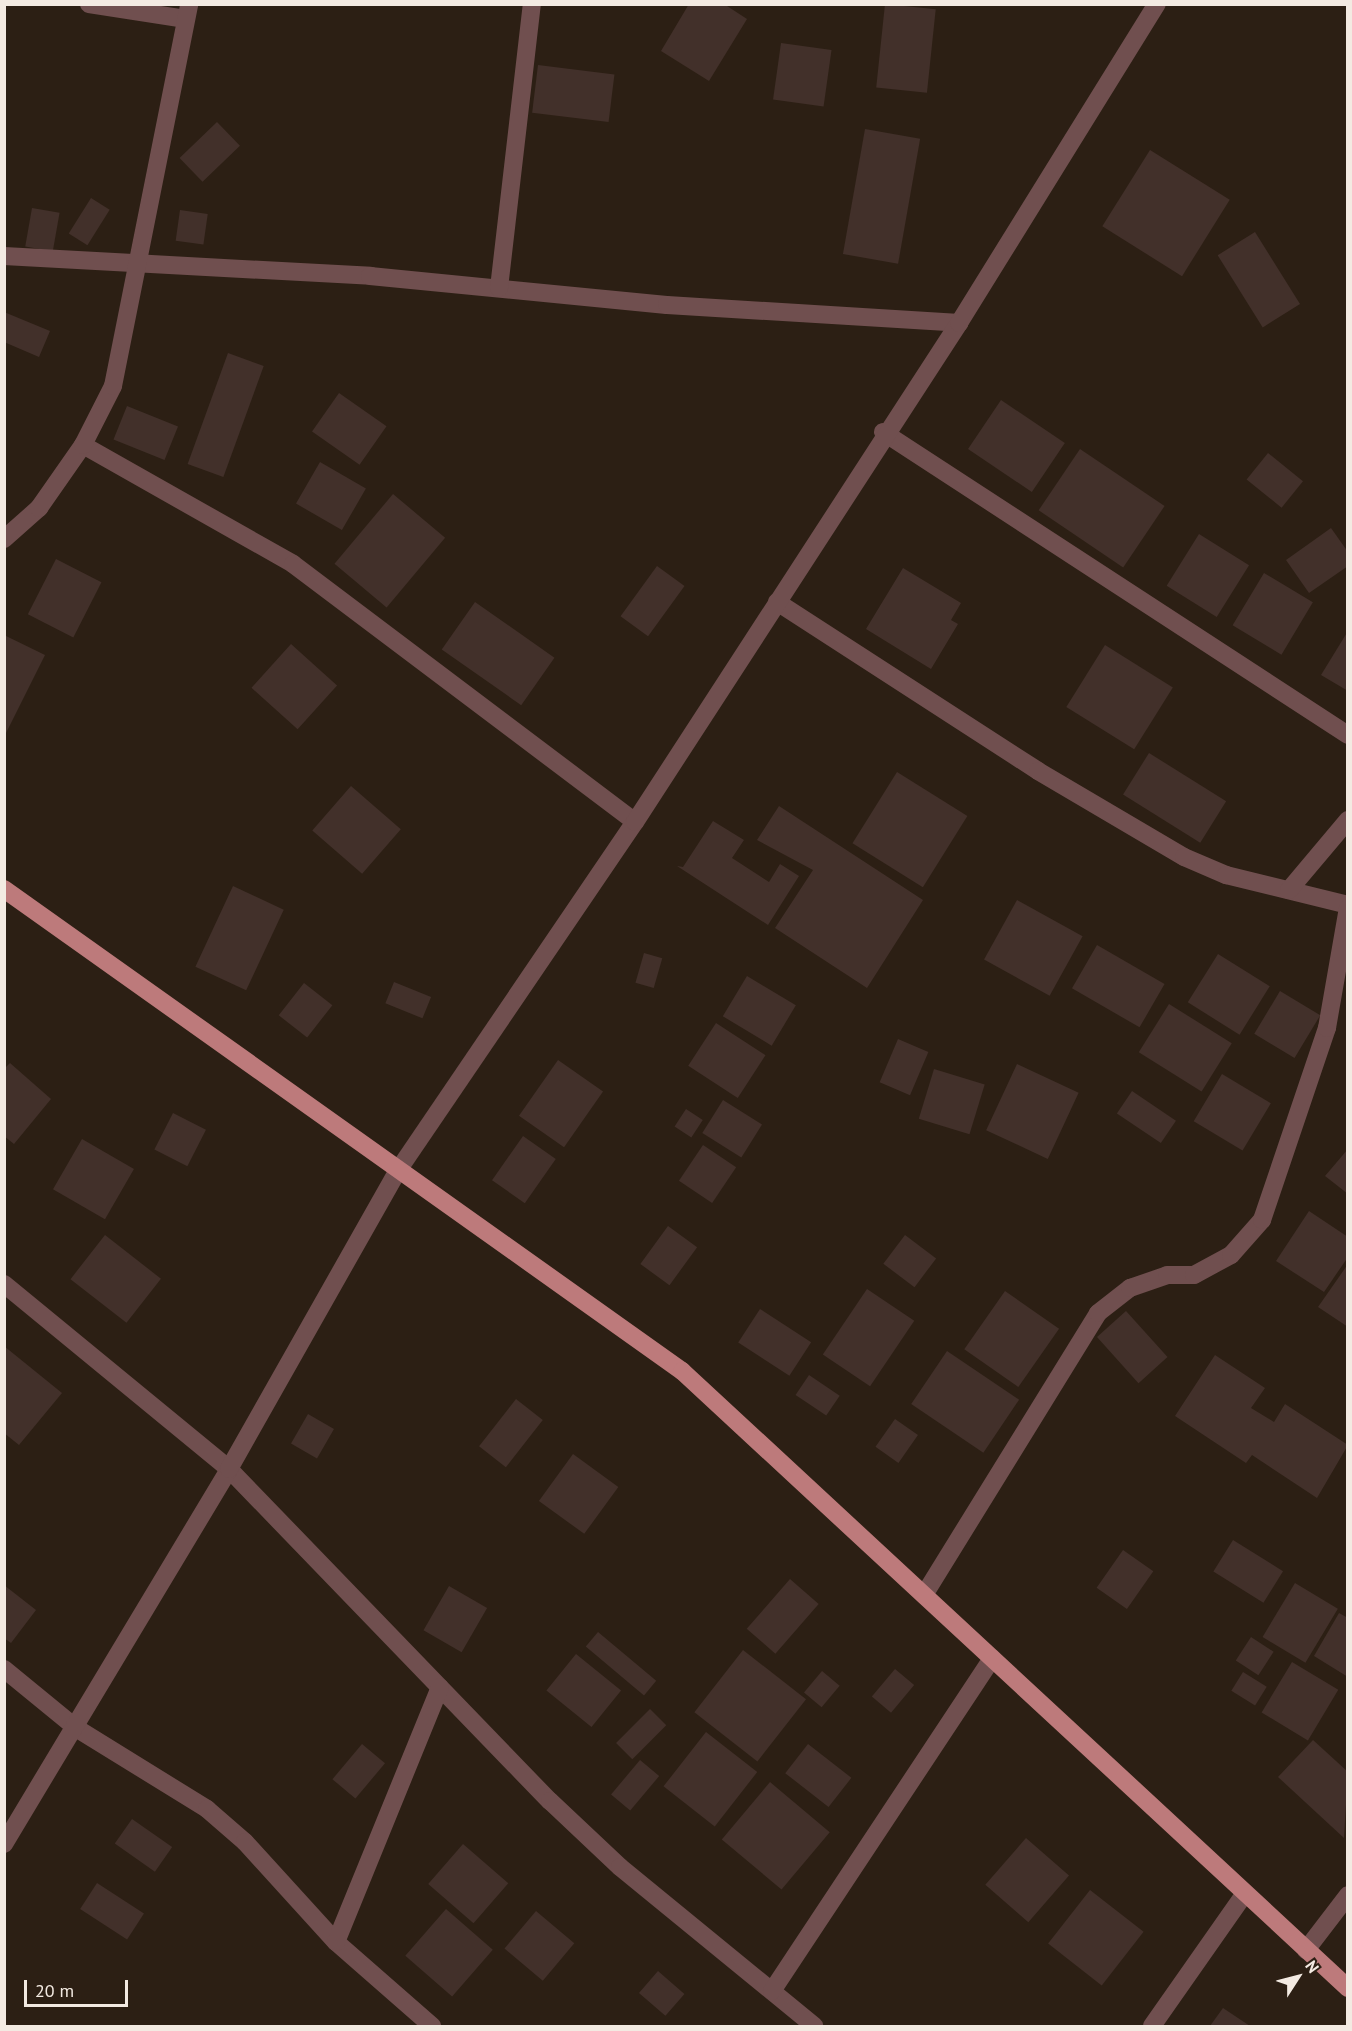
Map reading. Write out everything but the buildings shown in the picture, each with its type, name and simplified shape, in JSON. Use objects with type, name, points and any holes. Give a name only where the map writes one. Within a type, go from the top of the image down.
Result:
[{"type":"main road","points":[[4,889],[682,1371],[1347,1988]]},
{"type":"street","points":[[4,538],[39,508],[83,445],[113,386],[187,12],[89,4]]},
{"type":"street","points":[[499,288],[532,4]]},
{"type":"street","points":[[4,1844],[76,1728],[229,1469],[399,1169],[635,822],[883,432],[959,323],[1157,4]]},
{"type":"street","points":[[4,256],[137,268],[370,276],[667,305],[959,323]]},
{"type":"street","points":[[883,432],[1347,735]]},
{"type":"street","points":[[83,445],[293,564],[635,822]]},
{"type":"street","points":[[777,602],[1038,771],[1184,857],[1347,907],[1327,1028],[1262,1220],[1231,1255],[1194,1275],[1167,1275],[1130,1288],[1098,1312],[924,1595]]},
{"type":"street","points":[[1289,890],[1347,820]]},
{"type":"street","points":[[4,1284],[229,1469],[440,1687],[620,1867],[814,2026]]},
{"type":"street","points":[[772,1991],[992,1658]]},
{"type":"street","points":[[4,1669],[76,1728],[207,1809],[245,1842],[336,1942],[432,2026]]},
{"type":"street","points":[[336,1942],[440,1687]]},
{"type":"street","points":[[1152,2026],[1245,1893]]},
{"type":"street","points":[[1306,1950],[1347,1895]]}]
